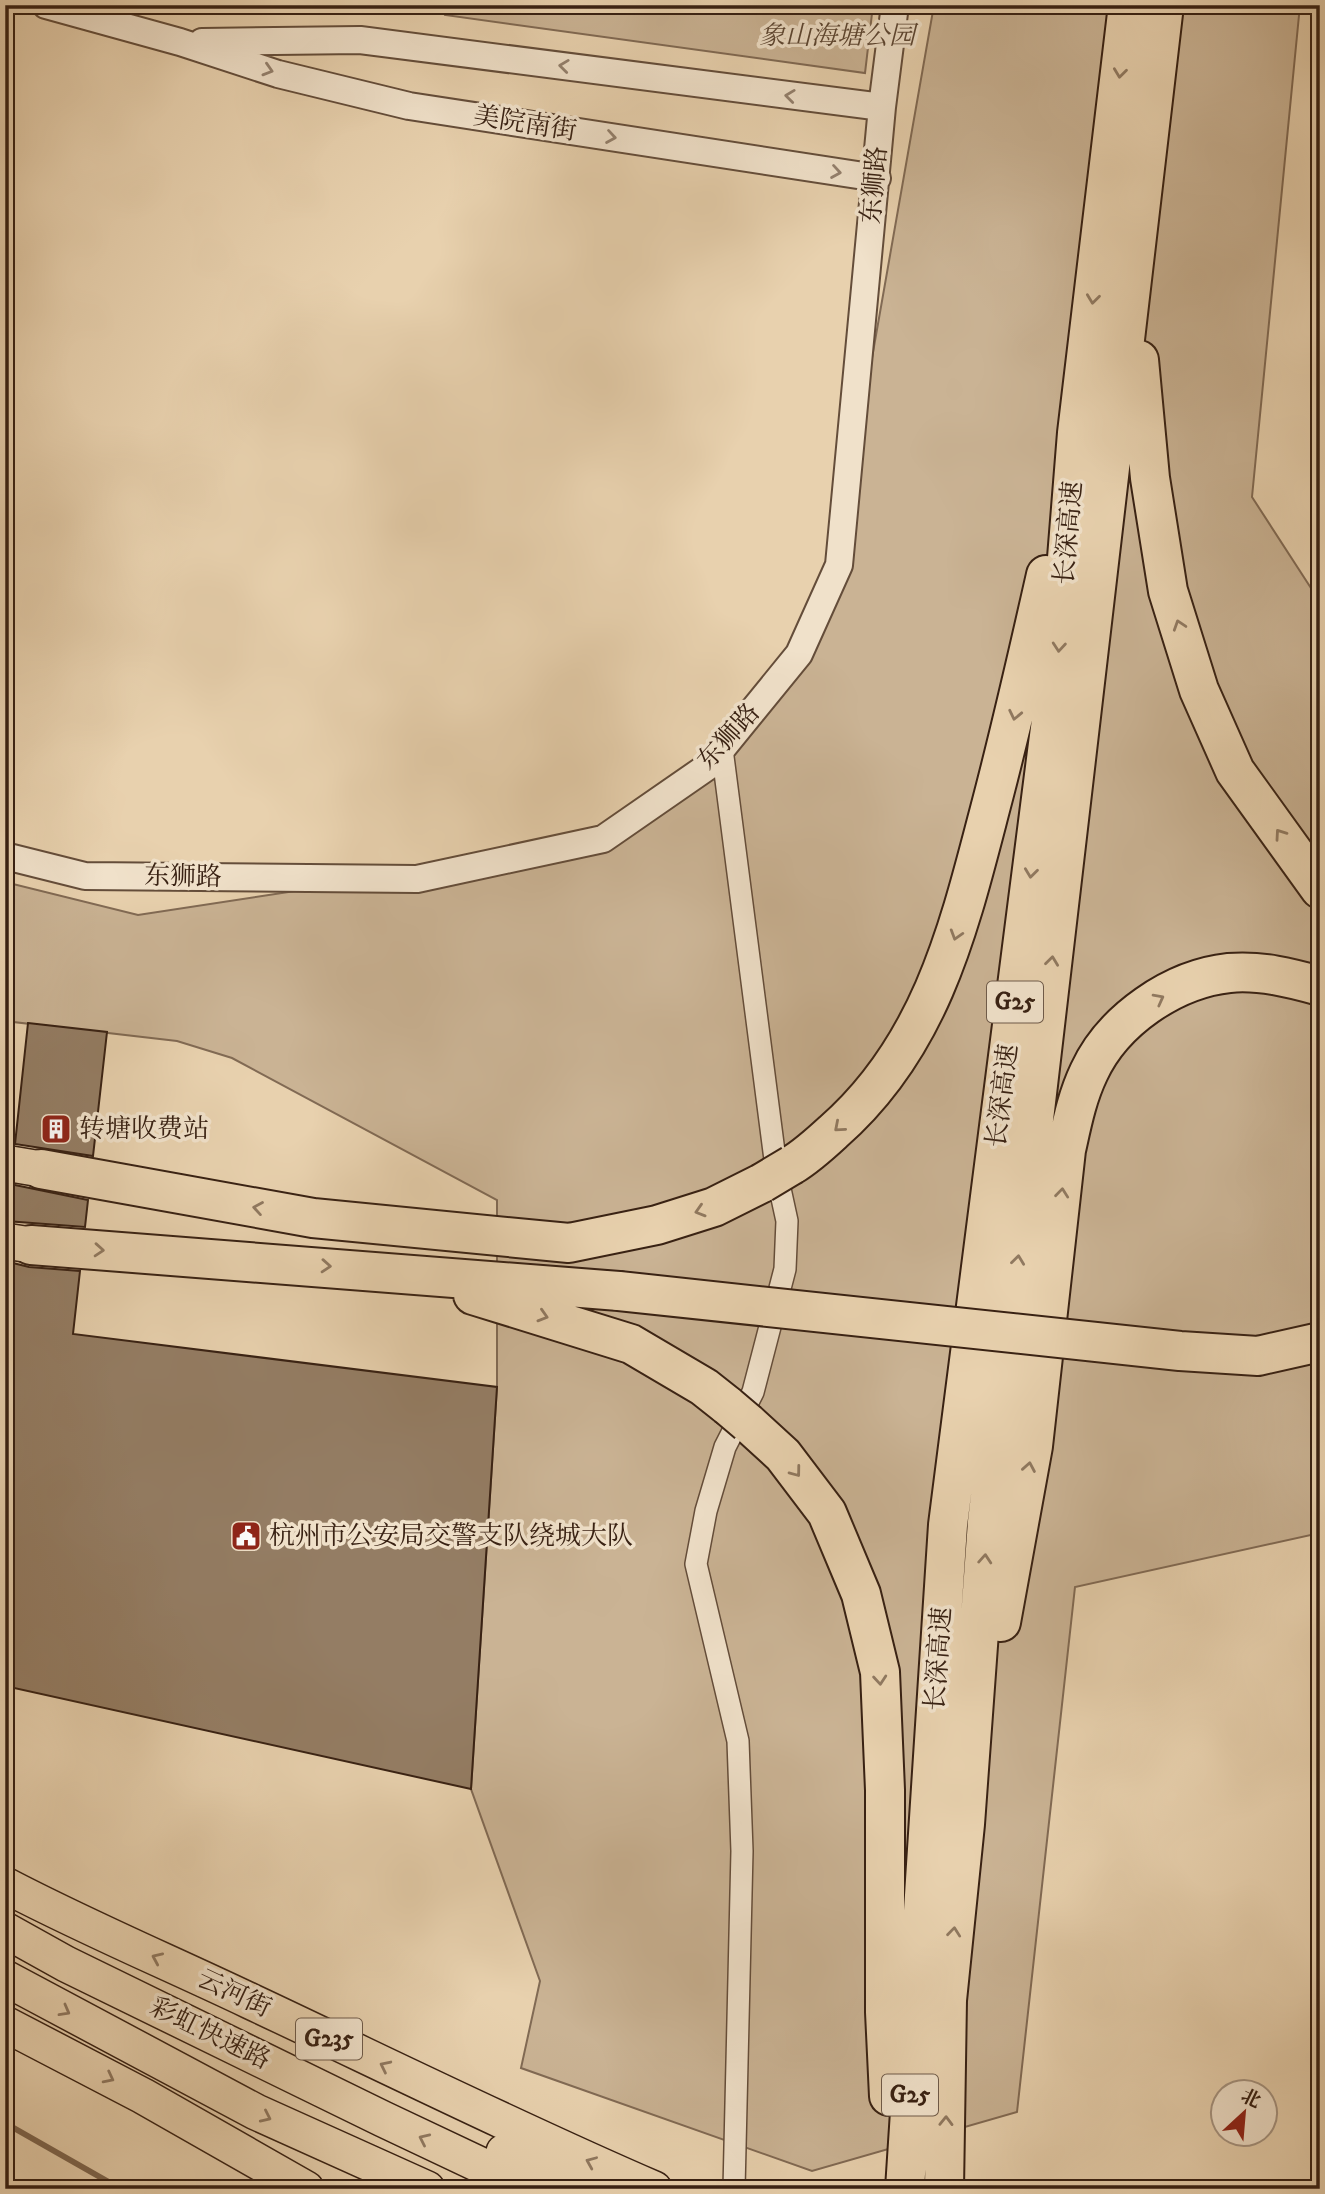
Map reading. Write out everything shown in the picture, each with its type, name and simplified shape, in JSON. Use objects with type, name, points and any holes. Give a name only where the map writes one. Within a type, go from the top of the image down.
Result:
[{"type":"highway","name":"长深高速","points":[[905,2189],[948,1525],[1059,658],[1077,433],[1128,5]]},
{"type":"highway","name":"长深高速","points":[[944,2189],[916,2004],[965,1824],[987,1522],[1164,5]]},
{"type":"highway","points":[[1132,281],[1150,478],[1166,579],[1199,690],[1235,771],[1320,890]]},
{"type":"highway","points":[[313,1218],[569,1243],[657,1225],[714,1207],[803,1158],[860,1108],[900,1055],[928,1004],[953,945],[1012,729],[1077,433]]},
{"type":"highway","points":[[965,1824],[1033,1446],[1066,1150],[1076,1104],[1090,1070],[1110,1038],[1150,1003],[1189,983],[1230,973],[1276,975],[1320,986]]},
{"type":"highway","points":[[23,1166],[313,1218],[480,1260],[620,1280],[1180,1351],[1258,1356],[1320,1342]]},
{"type":"highway","points":[[18,1243],[383,1271],[620,1280],[898,1302],[1207,1334],[1275,1335],[1320,1324]]},
{"type":"highway","points":[[383,1271],[631,1343],[704,1387],[738,1415],[783,1455],[827,1513],[861,1594],[880,1672],[885,1790],[916,2004],[893,2189]]},
{"type":"highway","name":"云河街","points":[[5,1885],[68,1918],[248,2000],[545,2142],[654,2189]]},
{"type":"highway","name":"彩虹快速路","points":[[5,1930],[66,1964],[531,2189]]},
{"type":"highway","name":"彩虹快速路","points":[[5,1978],[256,2112],[428,2189]]},
{"type":"highway","points":[[163,2011],[277,2042],[515,2157],[588,2189]]},
{"type":"highway","points":[[5,2024],[143,2096],[306,2189]]},
{"type":"highway","points":[[313,2139],[381,2189]]},
{"type":"street","name":"美院南街","points":[[46,5],[180,42],[278,74],[410,106],[877,178]]},
{"type":"street","name":"东狮路","points":[[5,856],[85,876],[417,879],[604,839],[707,766],[799,654],[839,565],[882,107],[895,5]]},
{"type":"street","name":"美院南街","points":[[180,42],[360,40],[882,107]]},
{"type":"street","points":[[722,749],[775,1162],[787,1222],[785,1269],[753,1392],[725,1447],[706,1511],[696,1564],[738,1741],[742,1851],[734,2189]]},
{"type":"green space","name":"象山海塘公园","points":[[446,5],[873,5],[865,73],[445,15]]},
{"type":"green space","points":[[934,5],[1300,5],[1252,497],[1320,602],[1320,1533],[1075,1587],[1017,2112],[812,2171],[521,2068],[540,1981],[471,1789],[497,1387],[497,1200],[232,1058],[177,1041],[5,1021],[5,882],[138,915],[374,879],[603,839],[722,749],[799,654],[843,523]]},
{"type":"building","points":[[28,1023],[107,1032],[93,1156],[15,1144]]},
{"type":"building","points":[[10,1184],[88,1200],[85,1227],[6,1221]]},
{"type":"building","name":"杭州市公安局交警支队绕城大队","points":[[5,1261],[29,1267],[80,1271],[73,1334],[497,1387],[471,1789],[5,1686]]},
{"type":"waterway","points":[[5,2123],[121,2189]]},
{"type":"place","name":"转塘收费站","points":[[56,1129]]},
{"type":"place","name":"杭州市公安局交警支队绕城大队","points":[[246,1536]]}]
